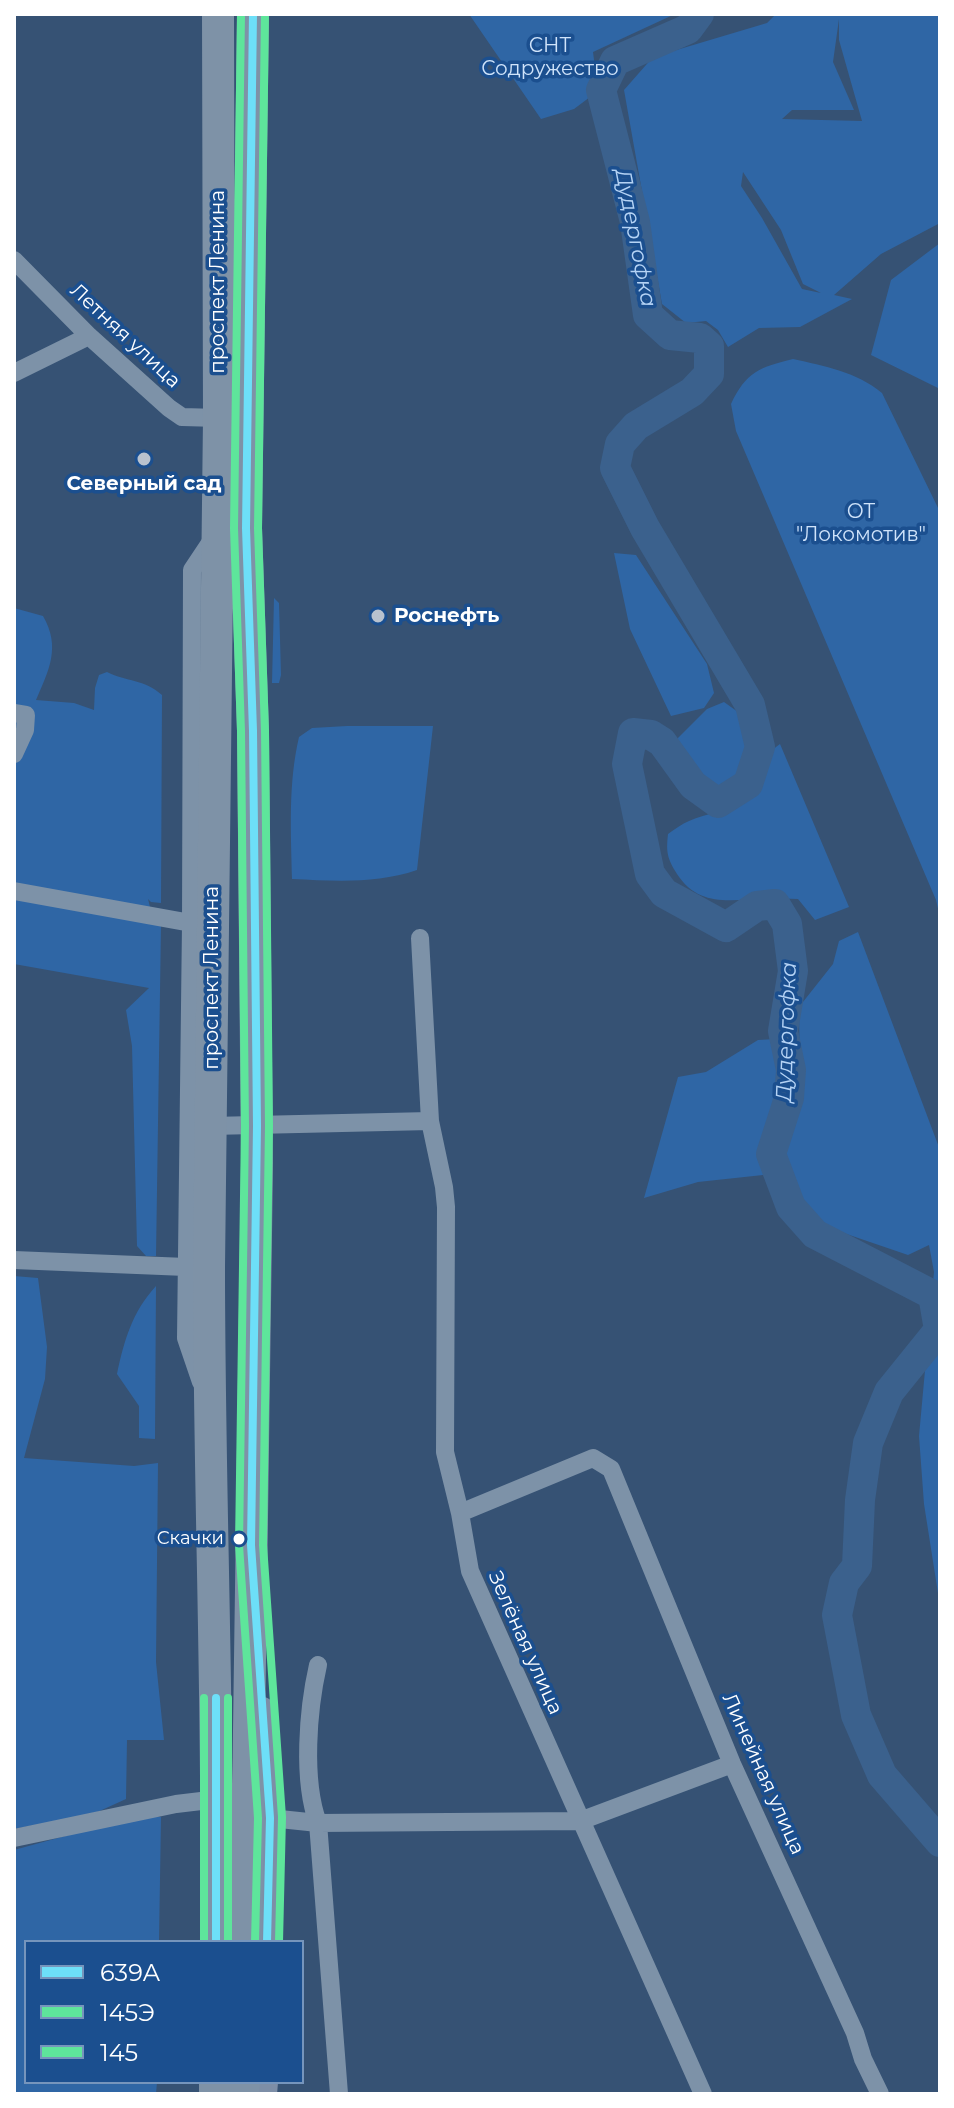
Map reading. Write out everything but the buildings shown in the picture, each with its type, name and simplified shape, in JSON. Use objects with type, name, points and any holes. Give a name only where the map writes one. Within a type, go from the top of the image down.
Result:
[{"type":"highway","name":"проспект Ленина","points":[[216,1940],[218,1799],[209,1404],[219,418],[218,14]]},
{"type":"highway","name":"проспект Ленина","points":[[252,1584],[257,1126],[253,731],[246,528],[253,14]]},
{"type":"highway","points":[[246,1940],[252,1584]]},
{"type":"main road","name":"проспект Ленина","points":[[252,1584],[270,1818],[267,1940]]},
{"type":"street","name":"Летняя улица","points":[[14,260],[89,336],[180,416],[219,418]]},
{"type":"street","points":[[14,373],[89,336]]},
{"type":"street","points":[[209,1404],[186,1338],[192,570],[217,531]]},
{"type":"street","points":[[14,754],[25,730],[20,714]]},
{"type":"street","points":[[14,891],[191,923]]},
{"type":"street","name":"Зелёная улица","points":[[420,938],[430,1121],[446,1207],[445,1452],[470,1571],[703,2094]]},
{"type":"street","points":[[211,1126],[430,1121]]},
{"type":"street","points":[[14,1260],[186,1267]]},
{"type":"street","name":"Линейная улица","points":[[460,1513],[593,1458],[611,1469],[732,1764],[880,2094]]},
{"type":"street","points":[[318,1665],[310,1699],[310,1800],[318,1823],[339,2094]]},
{"type":"street","points":[[270,1818],[318,1823],[580,1821],[732,1764]]},
{"type":"street","points":[[14,1838],[176,1804],[218,1799]]},
{"type":"green space","name":"СНТ Содружество","points":[[469,14],[675,14],[593,52],[598,91],[574,109],[541,119]]},
{"type":"green space","points":[[776,14],[940,14],[940,223],[881,254],[834,295],[852,299],[800,327],[759,328],[728,347],[718,330],[706,321],[686,323],[662,304],[624,90],[653,57],[767,23]],"holes":[[[839,19],[839,40],[862,121],[782,119],[792,110],[854,110],[833,62]],[[743,172],[781,230],[803,284],[821,293],[802,289],[741,186]]]},
{"type":"green space","points":[[940,243],[940,389],[871,355],[891,280]]},
{"type":"green space","name":"ОТ \"Локомотив\"","points":[[793,359],[851,375],[882,393],[940,512],[940,917],[936,900],[736,431],[731,404],[742,385],[755,372]]},
{"type":"green space","points":[[614,553],[636,555],[707,664],[714,693],[704,708],[671,716],[630,629]]},
{"type":"green space","points":[[274,598],[279,603],[279,683],[272,683]]},
{"type":"green space","points":[[14,608],[43,616],[51,638],[49,668],[36,700],[74,703],[94,710],[99,675],[107,672],[149,686],[162,695],[161,903],[148,899],[154,923],[161,925],[156,1256],[146,1256],[137,1246],[132,1046],[126,1010],[149,988],[14,964]]},
{"type":"green space","points":[[724,702],[745,717],[751,735],[748,761],[736,783],[721,791],[702,782],[674,742],[707,709]]},
{"type":"green space","points":[[433,726],[417,870],[371,880],[292,879],[292,790],[299,737],[312,728]]},
{"type":"green space","points":[[780,744],[849,907],[815,920],[798,899],[717,900],[706,897],[686,885],[668,855],[668,834],[689,821],[743,801],[754,788],[767,757]]},
{"type":"green space","points":[[858,932],[940,1150],[940,1606],[924,1504],[919,1436],[934,1272],[929,1245],[908,1255],[826,1227],[805,1210],[785,1151],[800,1095],[799,1007],[833,964],[839,941]]},
{"type":"green space","points":[[776,1039],[784,1067],[784,1089],[763,1175],[698,1182],[644,1198],[678,1077],[706,1072],[758,1040]]},
{"type":"green space","points":[[14,1276],[38,1278],[47,1347],[45,1379],[24,1458],[134,1466],[158,1463],[156,1662],[164,1740],[127,1740],[126,1799],[93,1814],[14,1829]]},
{"type":"green space","points":[[156,1286],[155,1439],[139,1438],[139,1406],[117,1374],[130,1327]]},
{"type":"green space","points":[[138,1816],[161,1817],[159,1940],[24,1940],[24,2084],[157,2084],[156,2094],[14,2094],[14,1850]]},
{"type":"waterway","name":"Дудергофка","points":[[699,14],[688,29],[615,61],[601,90],[635,222],[648,315],[670,335],[700,338],[709,346],[709,374],[692,392],[636,426],[620,444],[615,468],[645,528],[750,705],[760,747],[748,784],[718,803],[693,785],[662,742],[651,735],[633,733],[627,764],[650,874],[664,893],[726,927],[757,906],[775,904],[787,924],[793,971],[783,1031],[791,1070],[789,1098],[771,1154],[791,1207],[815,1234],[933,1295],[939,1330],[889,1392],[868,1443],[860,1500],[857,1566],[844,1583],[837,1615],[856,1715],[882,1775],[940,1842]]},
{"type":"transit line","name":"145Э","points":[[241,14],[234,528],[241,731],[245,1126],[239,1545],[258,1818],[255,1940]]},
{"type":"transit line","name":"639А","points":[[253,14],[246,528],[253,731],[257,1126],[251,1545],[270,1818],[267,1940]]},
{"type":"transit line","name":"145","points":[[265,14],[258,528],[265,731],[269,1126],[263,1545],[282,1817],[279,1940]]},
{"type":"transit line","name":"145Э","points":[[204,1698],[204,1940]]},
{"type":"transit line","name":"639А","points":[[216,1698],[216,1940]]},
{"type":"transit line","name":"145","points":[[228,1698],[228,1940]]},
{"type":"place","name":"Северный сад","points":[[144,459]]},
{"type":"place","name":"Роснефть","points":[[378,616]]},
{"type":"place","name":"Скачки","points":[[239,1539]]}]
